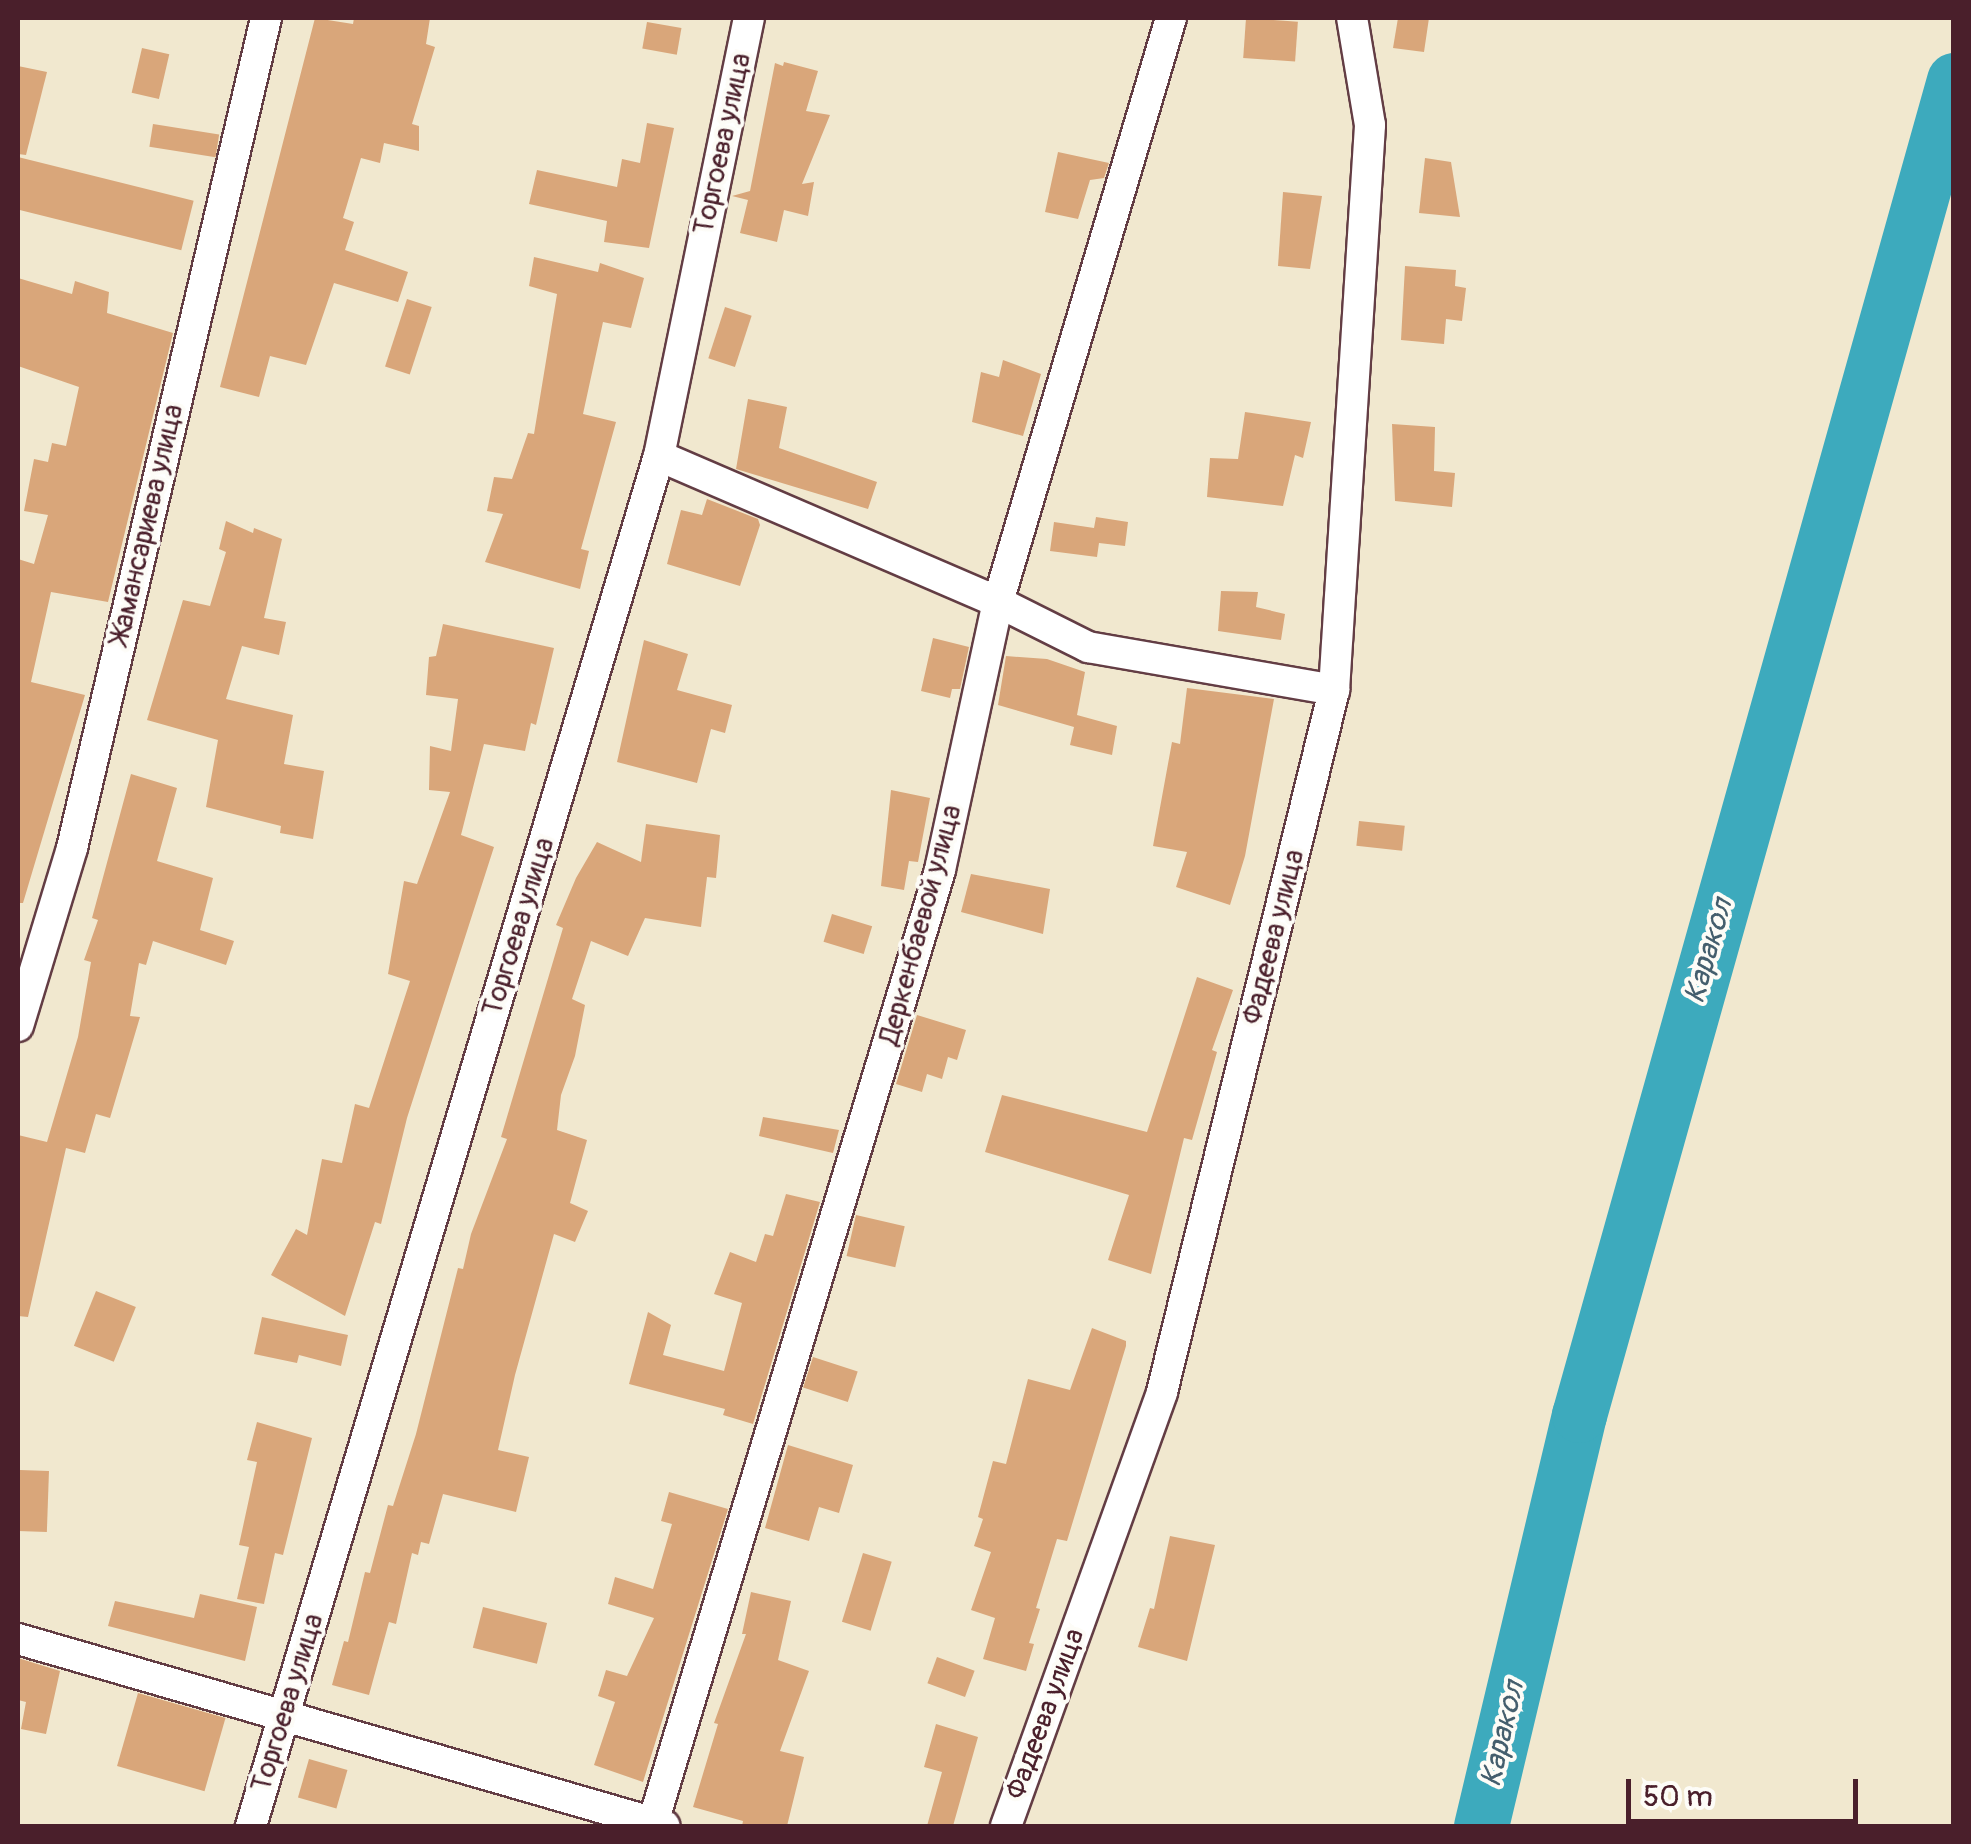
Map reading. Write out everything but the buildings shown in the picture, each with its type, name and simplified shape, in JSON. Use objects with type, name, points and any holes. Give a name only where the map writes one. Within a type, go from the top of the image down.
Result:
[{"type":"street","name":"Жамансариева улица","points":[[18,1026],[72,848],[266,18]]},
{"type":"street","name":"Торгоева улица","points":[[250,1826],[659,456],[749,18]]},
{"type":"street","name":"Деркенбаевой улица","points":[[657,1825],[940,870],[998,602],[1170,18]]},
{"type":"street","name":"Фадеева улица","points":[[1006,1826],[1162,1392],[1334,690],[1370,125],[1352,18]]},
{"type":"street","points":[[659,456],[998,602],[1088,647],[1334,690]]},
{"type":"street","points":[[18,1640],[657,1825]]},
{"type":"waterway","name":"Каракол","points":[[1481,1826],[1579,1415],[1954,80]]}]
